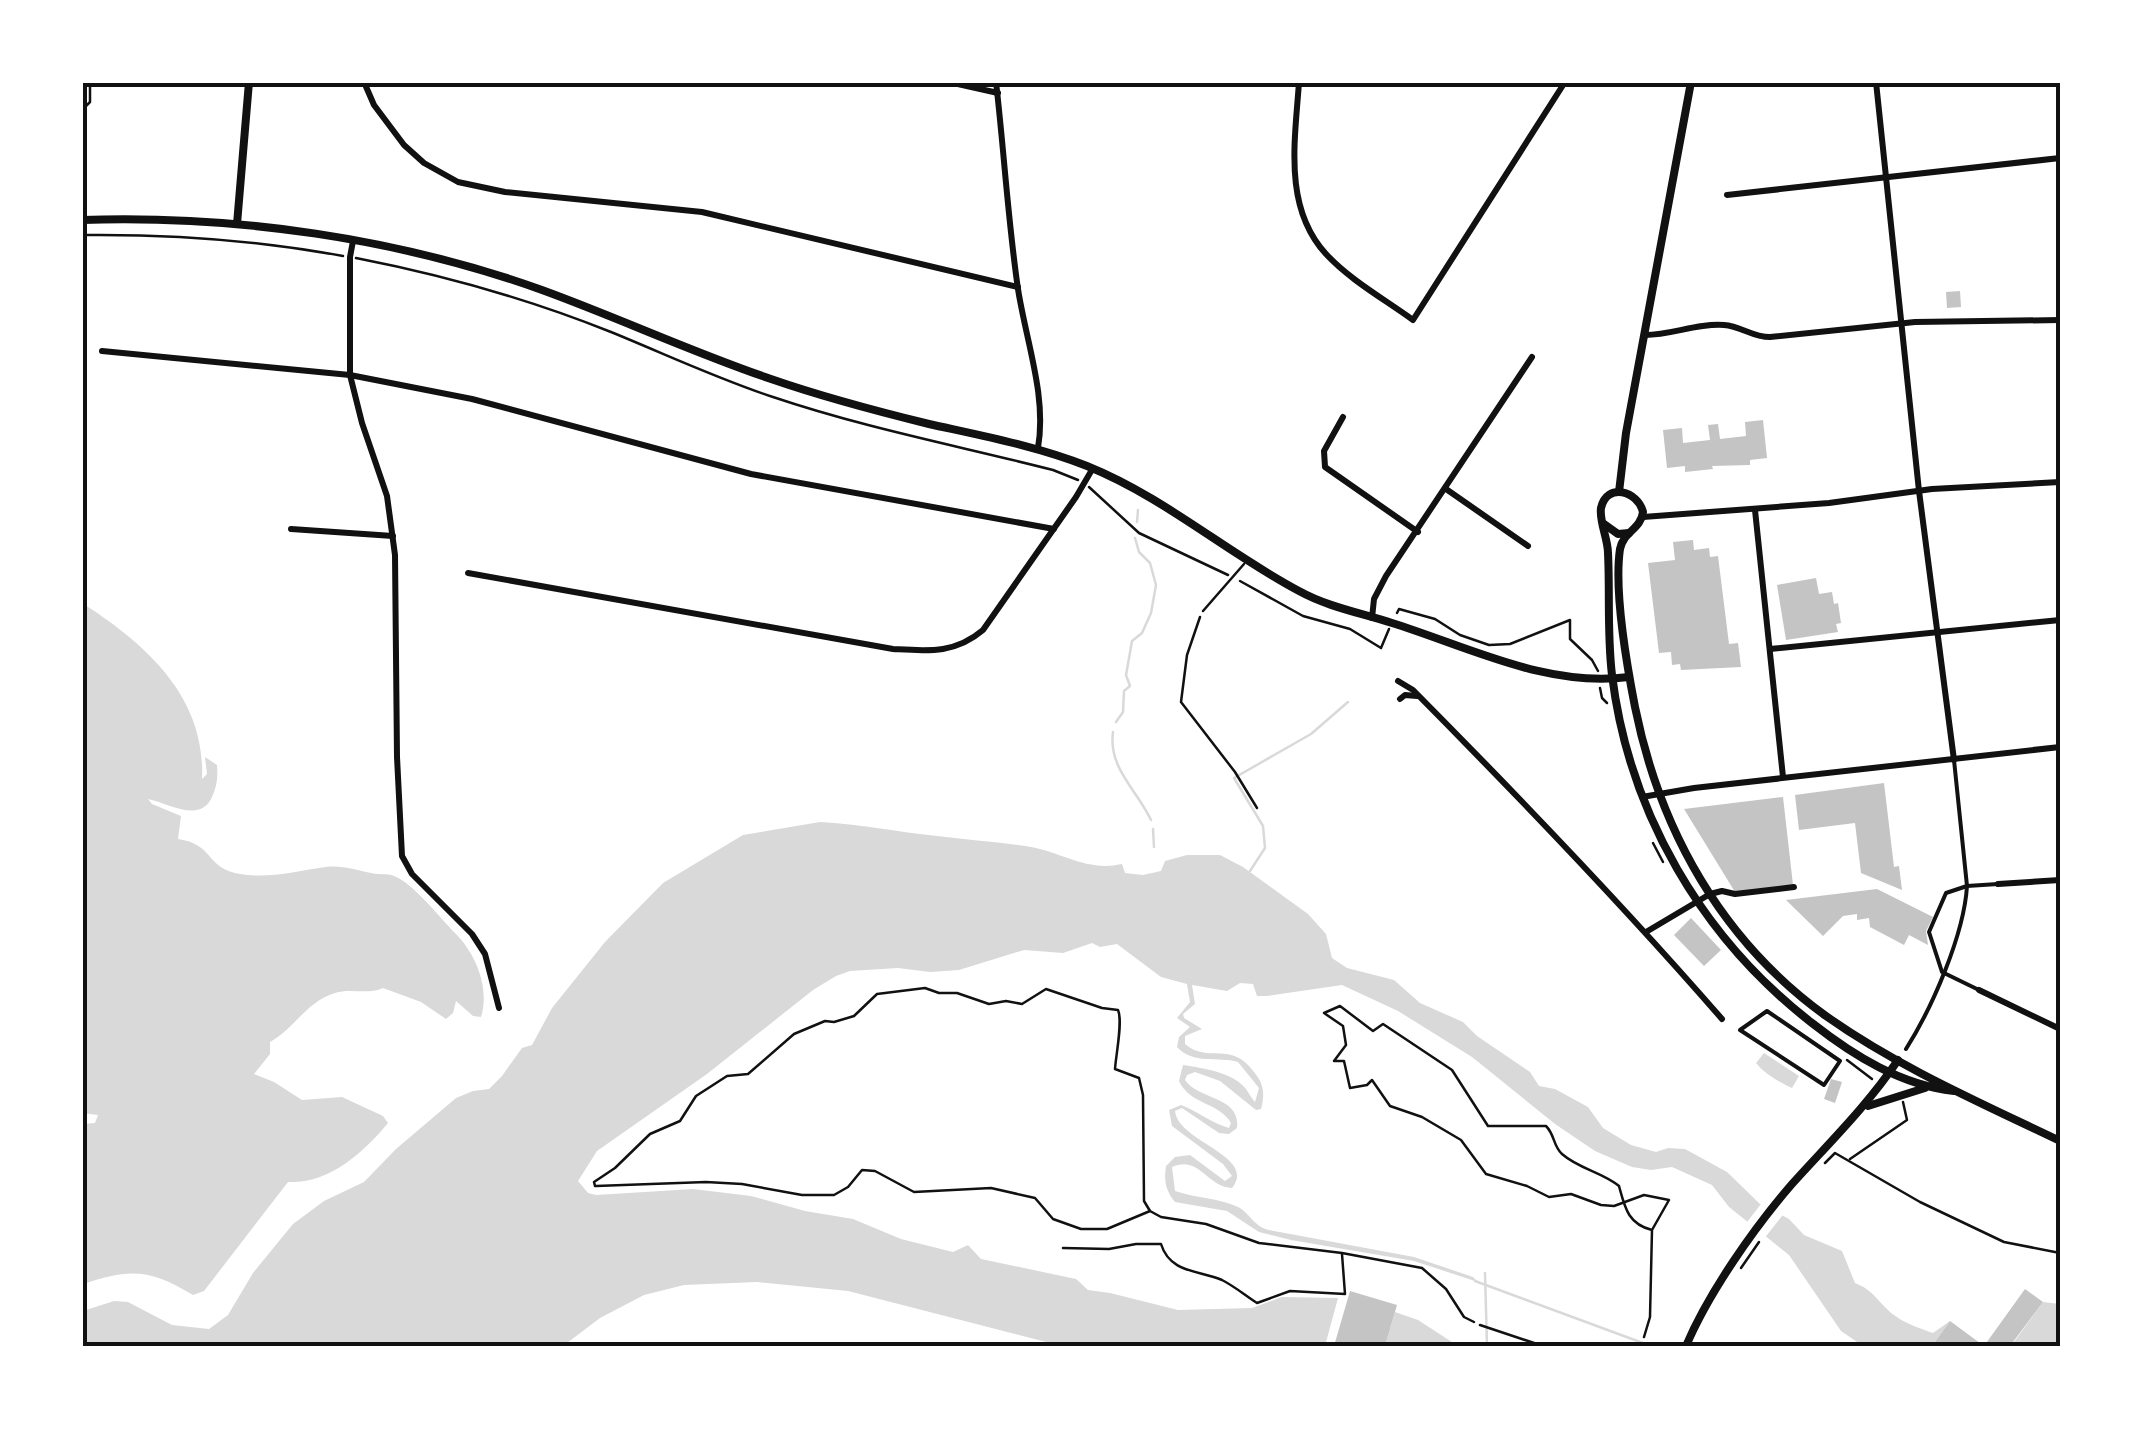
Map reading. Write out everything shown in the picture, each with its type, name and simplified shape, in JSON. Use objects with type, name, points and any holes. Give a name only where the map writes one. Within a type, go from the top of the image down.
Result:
[{"type":"main road","points":[[236,224],[250,82]]},
{"type":"main road","points":[[1620,492],[1691,82]]},
{"type":"main road","points":[[82,220],[160,219],[236,224],[353,241],[450,262],[541,290],[788,384],[886,414],[1038,448],[1093,468],[1302,593],[1372,618],[1578,680],[1629,676]]},
{"type":"main road","points":[[1954,1091],[1925,1088],[1889,1073],[1796,1011],[1749,966],[1696,901],[1669,858],[1642,798],[1612,679],[1608,553],[1602,506],[1608,496],[1620,492],[1638,498],[1643,517],[1620,549],[1629,676],[1657,792],[1672,829],[1710,894],[1759,955],[1804,1000],[1849,1031],[1954,1091],[2060,1141]]},
{"type":"main road","points":[[1604,524],[1618,534],[1629,533]]},
{"type":"main road","points":[[1687,1344],[1715,1291],[1744,1259],[1793,1183],[1864,1108],[1898,1060]]},
{"type":"main road","points":[[1864,1108],[1925,1088]]},
{"type":"street","points":[[364,82],[374,105],[404,146],[458,182],[506,192],[702,212],[1018,287]]},
{"type":"street","points":[[949,82],[998,94]]},
{"type":"street","points":[[996,82],[1018,287],[1038,393],[1042,429],[1038,448]]},
{"type":"street","points":[[1299,82],[1294,172],[1302,217],[1328,256],[1412,320],[1565,82]]},
{"type":"street","points":[[1876,82],[1919,491],[1967,886],[1960,929],[1906,1049]]},
{"type":"street","points":[[1727,195],[2060,158]]},
{"type":"street","points":[[353,241],[350,375],[387,496],[393,536],[402,856],[412,874],[472,934],[485,954],[499,1008]]},
{"type":"street","points":[[1645,335],[1726,325],[1752,336],[1770,337],[1902,324],[2060,320]]},
{"type":"street","points":[[102,351],[350,375],[472,399],[751,474],[1054,529]]},
{"type":"street","points":[[1372,618],[1374,600],[1386,576],[1532,357]]},
{"type":"street","points":[[1344,417],[1324,451],[1325,467],[1418,532]]},
{"type":"street","points":[[468,573],[893,649],[937,652],[969,642],[983,630],[1093,468]]},
{"type":"street","points":[[1643,517],[2060,482]]},
{"type":"street","points":[[1446,489],[1528,546]]},
{"type":"street","points":[[1754,510],[1784,777]]},
{"type":"street","points":[[291,529],[393,536]]},
{"type":"street","points":[[1770,649],[2060,620]]},
{"type":"street","points":[[1398,681],[1419,696],[1646,932],[1722,1018]]},
{"type":"street","points":[[1400,699],[1405,695],[1419,696]]},
{"type":"street","points":[[1642,798],[1657,792],[2060,747]]},
{"type":"street","points":[[2060,880],[1967,886],[1946,893],[1930,932],[1942,972],[2060,1030]]},
{"type":"street","points":[[1646,932],[1722,890],[1735,894],[1794,887]]},
{"type":"street","points":[[1766,1011],[1840,1062],[1824,1085],[1740,1030],[1766,1011]]},
{"type":"lane","points":[[82,110],[90,102],[90,82]]},
{"type":"lane","points":[[1203,611],[1249,560]]},
{"type":"lane","points":[[1480,1325],[1543,1346]]},
{"type":"path","points":[[82,235],[204,238],[350,257],[428,273],[509,296],[776,398],[892,432],[1062,473],[1104,498],[1138,533],[1232,576],[1304,616],[1350,629],[1381,648]]},
{"type":"path","points":[[1399,609],[1435,619],[1474,640],[1499,646],[1570,620],[1570,639],[1598,666],[1599,680]]},
{"type":"path","points":[[1203,611],[1186,655],[1181,702],[1236,772],[1257,808]]},
{"type":"path","points":[[1150,1211],[1107,1228],[1081,1229],[1053,1219],[1035,1198],[990,1188],[914,1192],[875,1171],[862,1170],[848,1187],[834,1195],[802,1195],[706,1182],[594,1186],[594,1182],[650,1134],[680,1121],[696,1096],[728,1076],[748,1074],[794,1034],[824,1021],[854,1016],[877,994],[925,988],[988,1004],[1022,1004],[1046,989],[1118,1010],[1121,1018],[1115,1069],[1139,1078],[1143,1095],[1144,1201],[1150,1211],[1161,1217],[1206,1224],[1259,1243],[1342,1252],[1422,1268],[1446,1289],[1464,1317],[1480,1325]]},
{"type":"path","points":[[1644,1336],[1650,1317],[1652,1230],[1669,1200],[1644,1195],[1623,1202],[1601,1205],[1571,1194],[1549,1197],[1486,1174],[1461,1140],[1422,1117],[1390,1106],[1372,1080],[1353,1090],[1348,1085],[1344,1061],[1334,1061],[1346,1045],[1343,1026],[1324,1013],[1340,1006],[1373,1031],[1383,1024],[1391,1027],[1452,1070],[1488,1126],[1546,1126],[1556,1149],[1620,1186],[1623,1202],[1626,1213],[1641,1227],[1652,1230]]},
{"type":"path","points":[[1862,1070],[1882,1084]]},
{"type":"path","points":[[1850,1159],[1908,1120],[1900,1094]]},
{"type":"path","points":[[1835,1152],[1920,1202],[2004,1242],[2060,1253]]},
{"type":"path","points":[[1063,1248],[1109,1250],[1161,1244],[1165,1256],[1181,1268],[1224,1281],[1257,1304],[1290,1290],[1345,1294],[1342,1252]]},
{"type":"shaded area","points":[[82,603],[149,655],[183,698],[201,750],[202,779],[207,774],[205,757],[217,765],[214,793],[200,809],[183,810],[148,799],[181,816],[178,839],[198,845],[219,865],[235,873],[269,875],[343,867],[394,876],[418,893],[463,941],[475,961],[484,995],[481,1017],[473,1016],[456,1001],[453,1013],[446,1019],[421,1002],[383,988],[341,992],[316,1002],[270,1042],[270,1054],[254,1074],[302,1100],[342,1097],[383,1116],[388,1123],[344,1165],[317,1178],[288,1182],[204,1291],[193,1295],[165,1280],[140,1274],[114,1275],[83,1284],[83,1124],[95,1123],[98,1115],[82,1113]]},
{"type":"shaded area","points":[[820,822],[1031,847],[1087,864],[1122,864],[1125,873],[1143,875],[1161,871],[1165,861],[1187,855],[1220,855],[1308,914],[1326,934],[1332,958],[1347,968],[1394,980],[1420,1003],[1463,1022],[1530,1072],[1539,1086],[1555,1089],[1588,1107],[1603,1128],[1631,1145],[1656,1152],[1685,1149],[1727,1172],[1760,1204],[1789,1219],[1804,1235],[1842,1251],[1855,1283],[1903,1321],[1933,1333],[1950,1321],[1932,1346],[1863,1346],[1841,1331],[1789,1255],[1729,1207],[1712,1185],[1672,1167],[1632,1167],[1595,1151],[1472,1057],[1398,1011],[1342,985],[1257,996],[1253,984],[1240,983],[1227,991],[1192,985],[1195,1004],[1183,1014],[1202,1029],[1185,1036],[1185,1044],[1194,1050],[1228,1054],[1245,1062],[1260,1081],[1263,1099],[1261,1109],[1256,1110],[1220,1081],[1195,1072],[1187,1075],[1185,1080],[1191,1086],[1232,1110],[1237,1128],[1229,1134],[1219,1133],[1182,1108],[1175,1111],[1179,1122],[1226,1158],[1237,1177],[1232,1188],[1223,1186],[1196,1168],[1181,1164],[1172,1167],[1175,1191],[1238,1207],[1269,1230],[1414,1257],[1478,1282],[1414,1261],[1259,1232],[1227,1211],[1175,1202],[1165,1176],[1166,1166],[1175,1157],[1190,1155],[1225,1181],[1232,1176],[1223,1164],[1172,1126],[1169,1110],[1181,1105],[1223,1126],[1229,1128],[1231,1123],[1184,1089],[1179,1081],[1183,1065],[1233,1078],[1255,1102],[1259,1088],[1238,1062],[1198,1058],[1177,1047],[1179,1037],[1190,1027],[1177,1018],[1190,1002],[1187,984],[1161,977],[1117,944],[1100,947],[1092,943],[1063,953],[1024,950],[959,970],[898,968],[850,971],[836,976],[597,1151],[578,1181],[588,1193],[596,1195],[693,1189],[751,1196],[853,1219],[901,1239],[953,1252],[968,1245],[981,1259],[1076,1279],[1088,1290],[1178,1310],[1252,1308],[1282,1297],[1338,1298],[1325,1346],[1062,1346],[848,1291],[757,1282],[684,1285],[644,1295],[600,1318],[563,1346],[83,1346],[83,1311],[114,1301],[128,1302],[172,1325],[209,1329],[228,1315],[253,1273],[293,1224],[324,1201],[364,1182],[456,1098],[489,1089],[522,1048],[532,1045],[552,1008],[605,942],[663,883],[743,835]]},
{"type":"shaded area","points":[[1764,1053],[1799,1076],[1792,1088],[1756,1063]]},
{"type":"shaded area","points":[[2043,1302],[2060,1304],[2060,1346],[2011,1346]]},
{"type":"shaded area","points":[[1395,1312],[1418,1320],[1458,1346],[1385,1346]]},
{"type":"pier","points":[[1764,1200],[1786,1211],[1763,1240],[1744,1226]]},
{"type":"building","points":[[1960,291],[1961,307],[1947,308],[1946,292]]},
{"type":"building","points":[[1763,420],[1767,458],[1750,460],[1750,465],[1712,466],[1713,469],[1685,472],[1685,466],[1667,468],[1663,430],[1682,428],[1683,443],[1710,440],[1708,425],[1718,424],[1720,439],[1746,436],[1745,422]]},
{"type":"building","points":[[1693,540],[1694,550],[1709,548],[1710,557],[1718,556],[1729,644],[1738,643],[1741,667],[1681,670],[1680,664],[1672,665],[1671,652],[1659,653],[1648,563],[1675,560],[1673,542]]},
{"type":"building","points":[[1816,578],[1819,594],[1832,592],[1834,604],[1838,603],[1838,632],[1786,640],[1777,585]]},
{"type":"building","points":[[1884,783],[1894,867],[1899,866],[1902,890],[1861,873],[1855,823],[1799,830],[1795,795]]},
{"type":"building","points":[[1783,797],[1793,885],[1735,892],[1684,809]]},
{"type":"building","points":[[1877,889],[1933,917],[1926,931],[1928,945],[1909,935],[1904,945],[1870,927],[1869,918],[1857,920],[1857,914],[1843,916],[1823,936],[1786,900]]},
{"type":"building","points":[[1691,918],[1721,950],[1704,966],[1674,935]]},
{"type":"building","points":[[1831,1079],[1842,1082],[1835,1103],[1824,1099]]},
{"type":"building","points":[[2025,1289],[2043,1302],[2010,1346],[1984,1346]]},
{"type":"building","points":[[1350,1291],[1397,1305],[1385,1346],[1334,1346]]},
{"type":"building","points":[[1950,1321],[1984,1346],[1932,1346]]},
{"type":"waterway","points":[[1137,522],[1138,510]]},
{"type":"waterway","points":[[1116,722],[1123,712],[1124,691],[1130,686],[1126,675],[1132,641],[1142,633],[1151,613],[1156,585],[1150,563],[1139,552],[1135,538]]},
{"type":"waterway","points":[[1250,871],[1265,848],[1263,826],[1234,778],[1311,734],[1348,702]]},
{"type":"waterway","points":[[1113,732],[1119,768],[1151,820]]},
{"type":"waterway","points":[[1153,829],[1154,847]]},
{"type":"waterway","points":[[1485,1273],[1487,1346]]},
{"type":"waterway","points":[[1475,1281],[1651,1346]]}]
